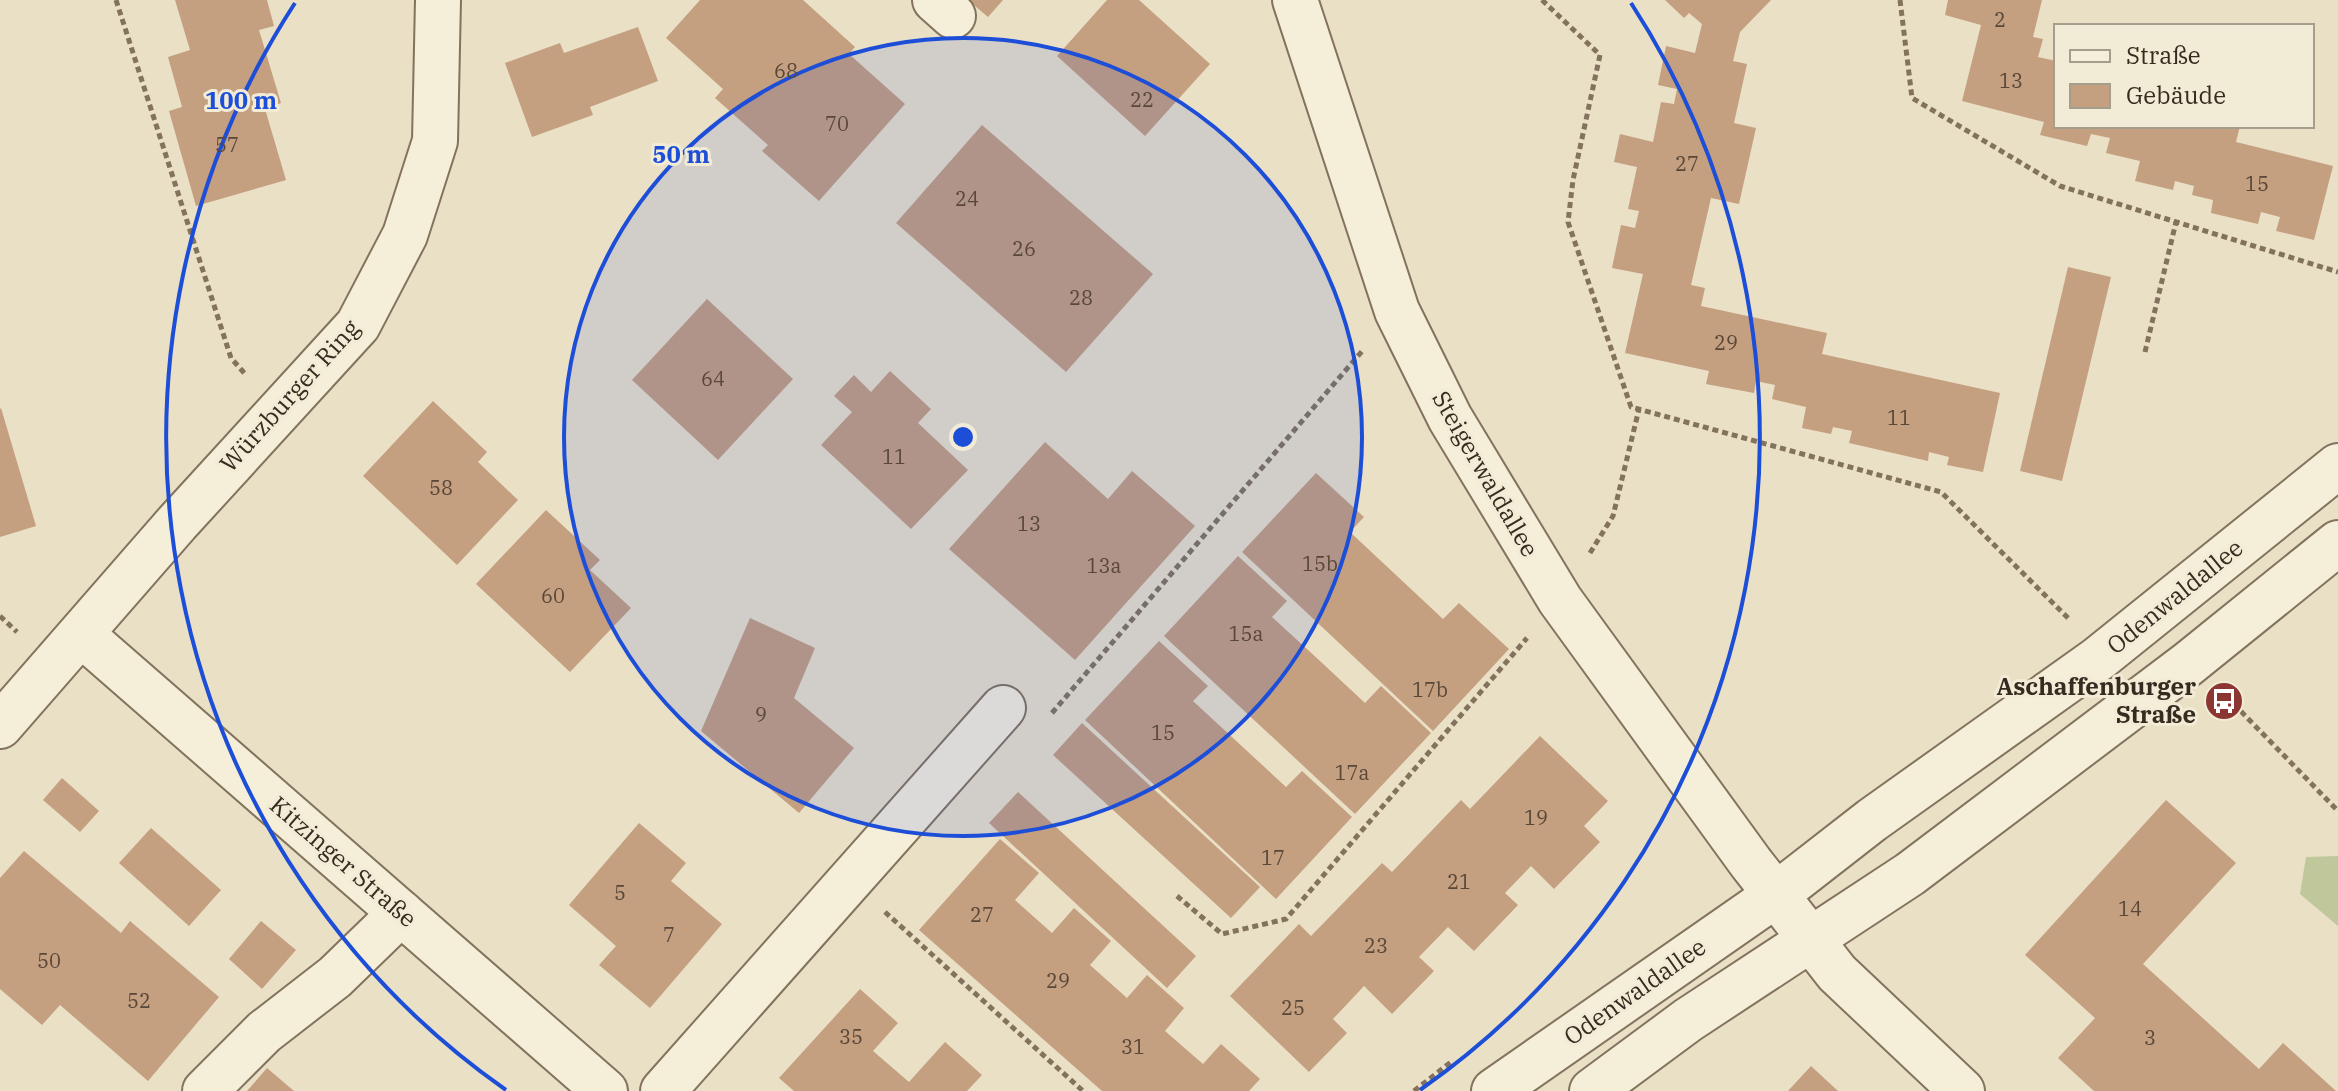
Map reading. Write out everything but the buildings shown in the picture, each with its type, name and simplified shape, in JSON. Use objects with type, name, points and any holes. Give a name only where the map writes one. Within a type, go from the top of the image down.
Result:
[{"type":"street","name":"Würzburger Ring","points":[[0,726],[278,411],[358,325],[405,235],[435,141],[438,0]]},
{"type":"street","name":"Steigerwaldallee","points":[[1295,0],[1397,311],[1450,418],[1560,600],[1777,894]]},
{"type":"street","name":"Odenwaldallee","points":[[1494,1091],[1777,894],[1872,820],[2098,659],[2338,466]]},
{"type":"street","points":[[1592,1091],[1688,1020],[1910,874],[2188,664],[2338,543]]},
{"type":"street","name":"Kitzinger Straße","points":[[81,634],[605,1091]]},
{"type":"street","points":[[663,1091],[1003,708]]},
{"type":"street","points":[[1777,894],[1837,973],[1962,1091]]},
{"type":"street","points":[[205,1091],[264,1032],[335,977],[401,913]]},
{"type":"path","points":[[116,0],[231,358],[278,411]]},
{"type":"path","points":[[1542,0],[1600,55],[1573,180],[1568,222],[1631,407],[1941,492],[2069,619],[2098,659]]},
{"type":"path","points":[[1900,0],[1912,98],[2060,186],[2338,272]]},
{"type":"path","points":[[2145,352],[2176,222]]},
{"type":"path","points":[[1003,708],[1046,719],[1397,311]]},
{"type":"path","points":[[1177,896],[1222,934],[1286,919],[1560,600],[1613,516],[1639,409]]},
{"type":"path","points":[[2221,691],[2338,811]]},
{"type":"path","points":[[849,881],[1083,1091]]},
{"type":"green space","points":[[2338,856],[2338,926],[2300,894],[2306,857]]},
{"type":"place","name":"Aschaffenburger Straße","points":[[2224,701]]}]
